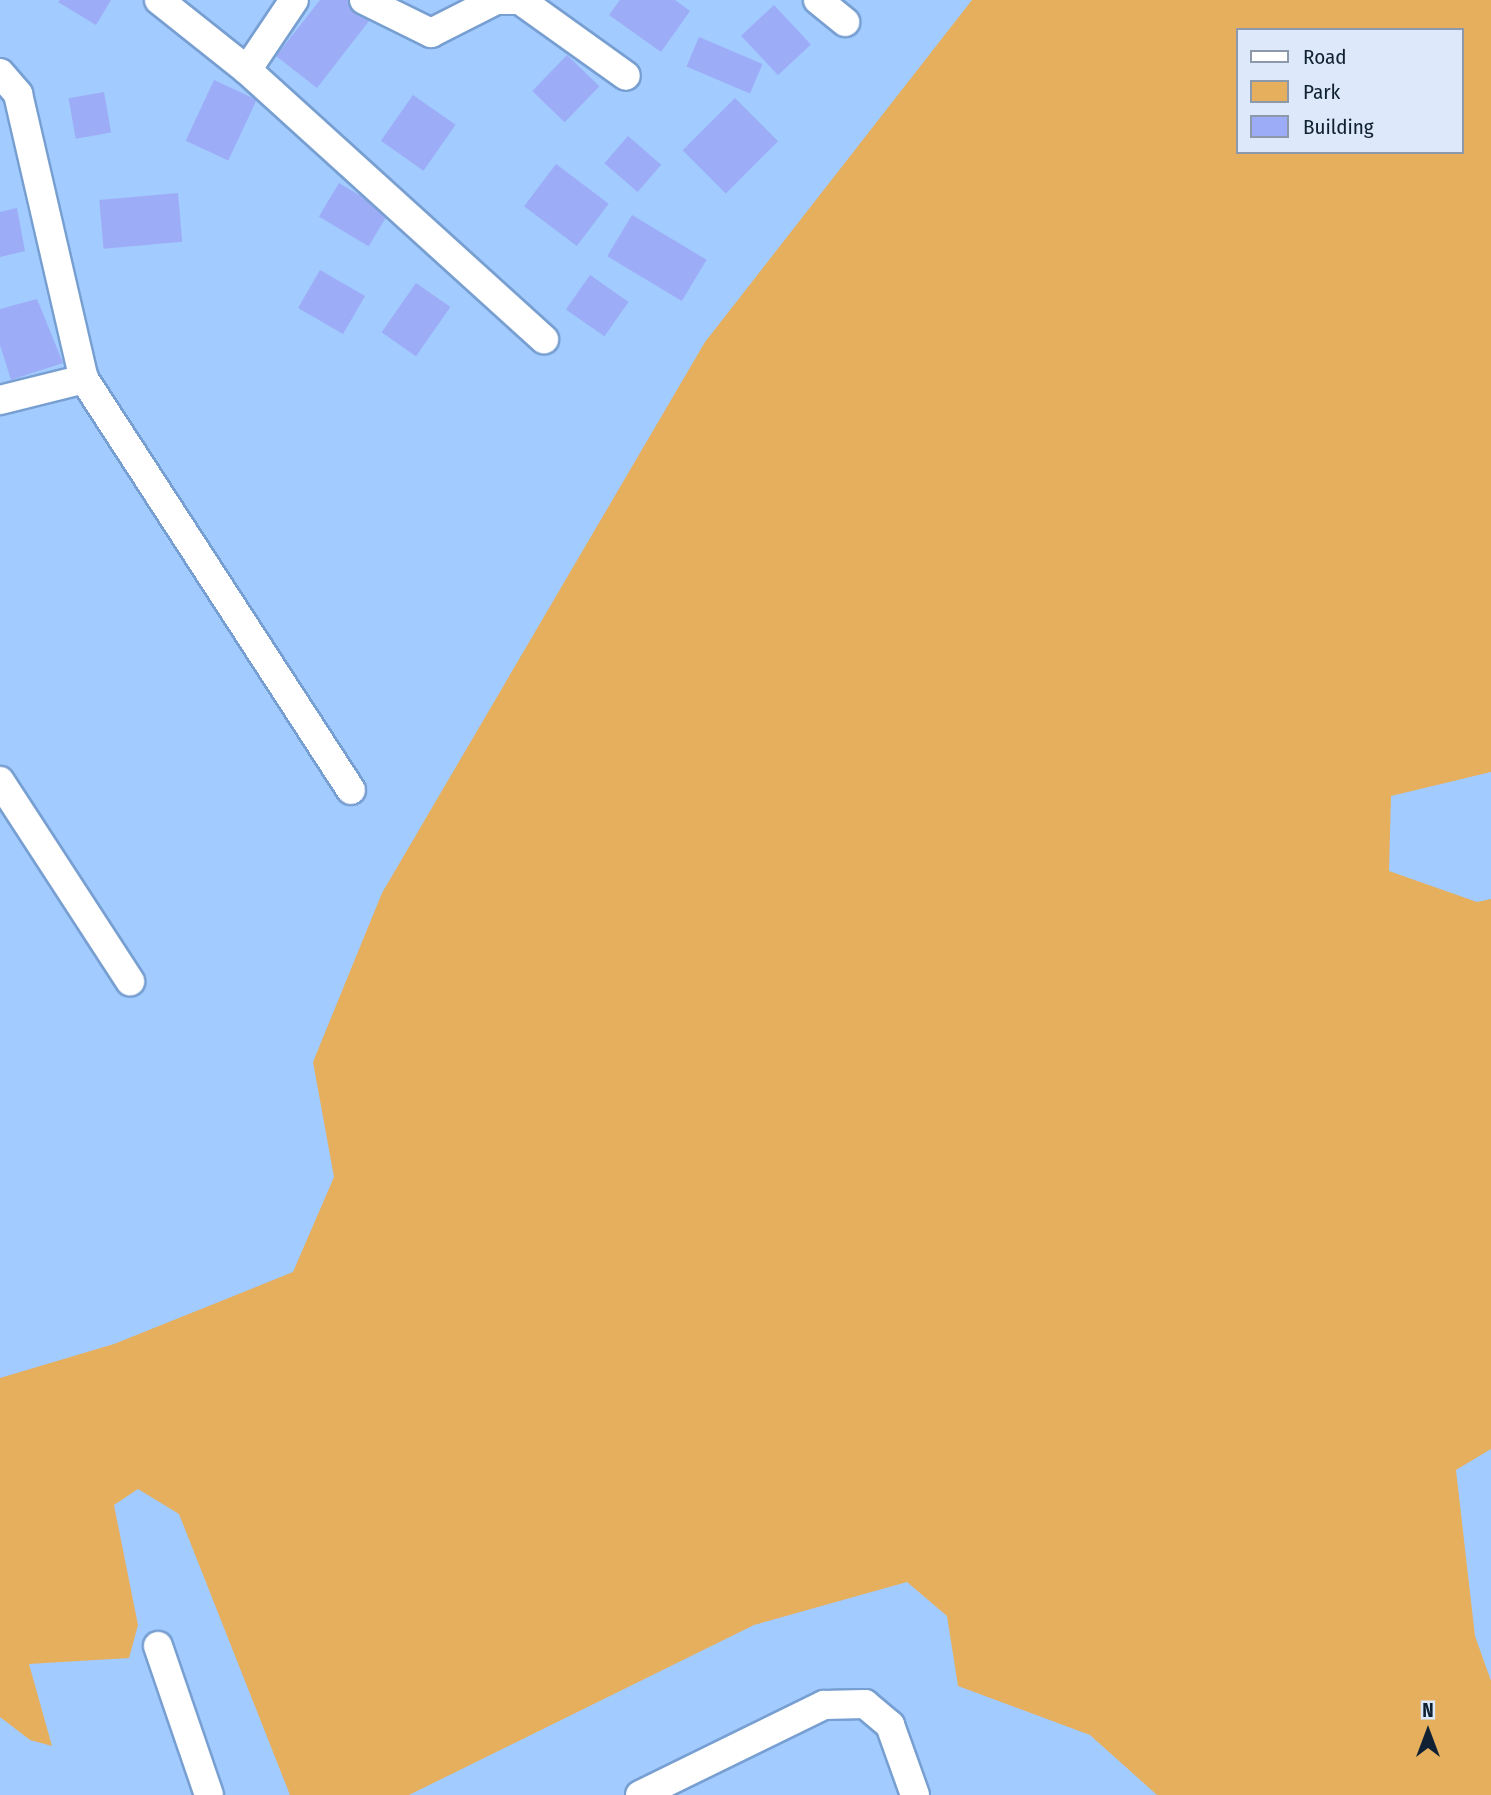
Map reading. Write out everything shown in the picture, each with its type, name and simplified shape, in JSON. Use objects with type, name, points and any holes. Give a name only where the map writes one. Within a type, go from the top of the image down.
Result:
[{"type":"street","points":[[159,0],[247,70],[544,339]]},
{"type":"street","points":[[247,70],[294,0]]},
{"type":"street","points":[[363,0],[431,33],[496,0],[520,0],[626,76]]},
{"type":"street","points":[[818,0],[845,22]]},
{"type":"street","points":[[0,73],[18,93],[84,379],[351,790]]},
{"type":"street","points":[[0,400],[84,379]]},
{"type":"street","points":[[0,781],[131,981]]},
{"type":"street","points":[[158,1646],[209,1795]]},
{"type":"street","points":[[640,1795],[824,1705],[865,1703],[890,1725],[915,1795]]},
{"type":"green space","points":[[972,0],[1491,0],[1491,772],[1391,796],[1389,871],[1477,902],[1491,899],[1491,1449],[1456,1470],[1475,1636],[1491,1681],[1491,1795],[1157,1795],[1090,1735],[958,1686],[947,1616],[907,1582],[754,1625],[409,1795],[290,1795],[179,1514],[138,1489],[114,1505],[138,1625],[129,1658],[29,1664],[52,1746],[30,1740],[0,1717],[0,1378],[114,1344],[293,1272],[334,1177],[313,1062],[382,893],[705,342]]},
{"type":"building","points":[[60,0],[111,0],[96,25],[58,2]]},
{"type":"building","points":[[320,0],[359,0],[376,12],[317,88],[276,56]]},
{"type":"building","points":[[620,0],[675,0],[690,11],[661,52],[609,15]]},
{"type":"building","points":[[774,5],[811,44],[778,75],[741,36]]},
{"type":"building","points":[[699,37],[763,64],[750,93],[686,66]]},
{"type":"building","points":[[567,55],[599,86],[565,122],[532,91]]},
{"type":"building","points":[[214,80],[257,100],[228,161],[186,141]]},
{"type":"building","points":[[104,92],[111,132],[76,139],[69,98]]},
{"type":"building","points":[[413,95],[456,125],[423,171],[381,141]]},
{"type":"building","points":[[735,98],[778,141],[726,193],[683,150]]},
{"type":"building","points":[[628,136],[661,165],[638,192],[604,163]]},
{"type":"building","points":[[556,164],[609,204],[577,246],[524,206]]},
{"type":"building","points":[[339,183],[389,213],[369,246],[319,216]]},
{"type":"building","points":[[178,193],[182,242],[104,249],[99,200]]},
{"type":"building","points":[[17,208],[25,251],[0,257],[0,212]]},
{"type":"building","points":[[632,215],[707,260],[682,301],[607,256]]},
{"type":"building","points":[[320,270],[365,296],[343,334],[298,308]]},
{"type":"building","points":[[590,275],[629,302],[604,336],[566,309]]},
{"type":"building","points":[[416,283],[450,307],[416,356],[382,332]]},
{"type":"building","points":[[37,299],[63,363],[11,380],[0,345],[0,309]]}]
